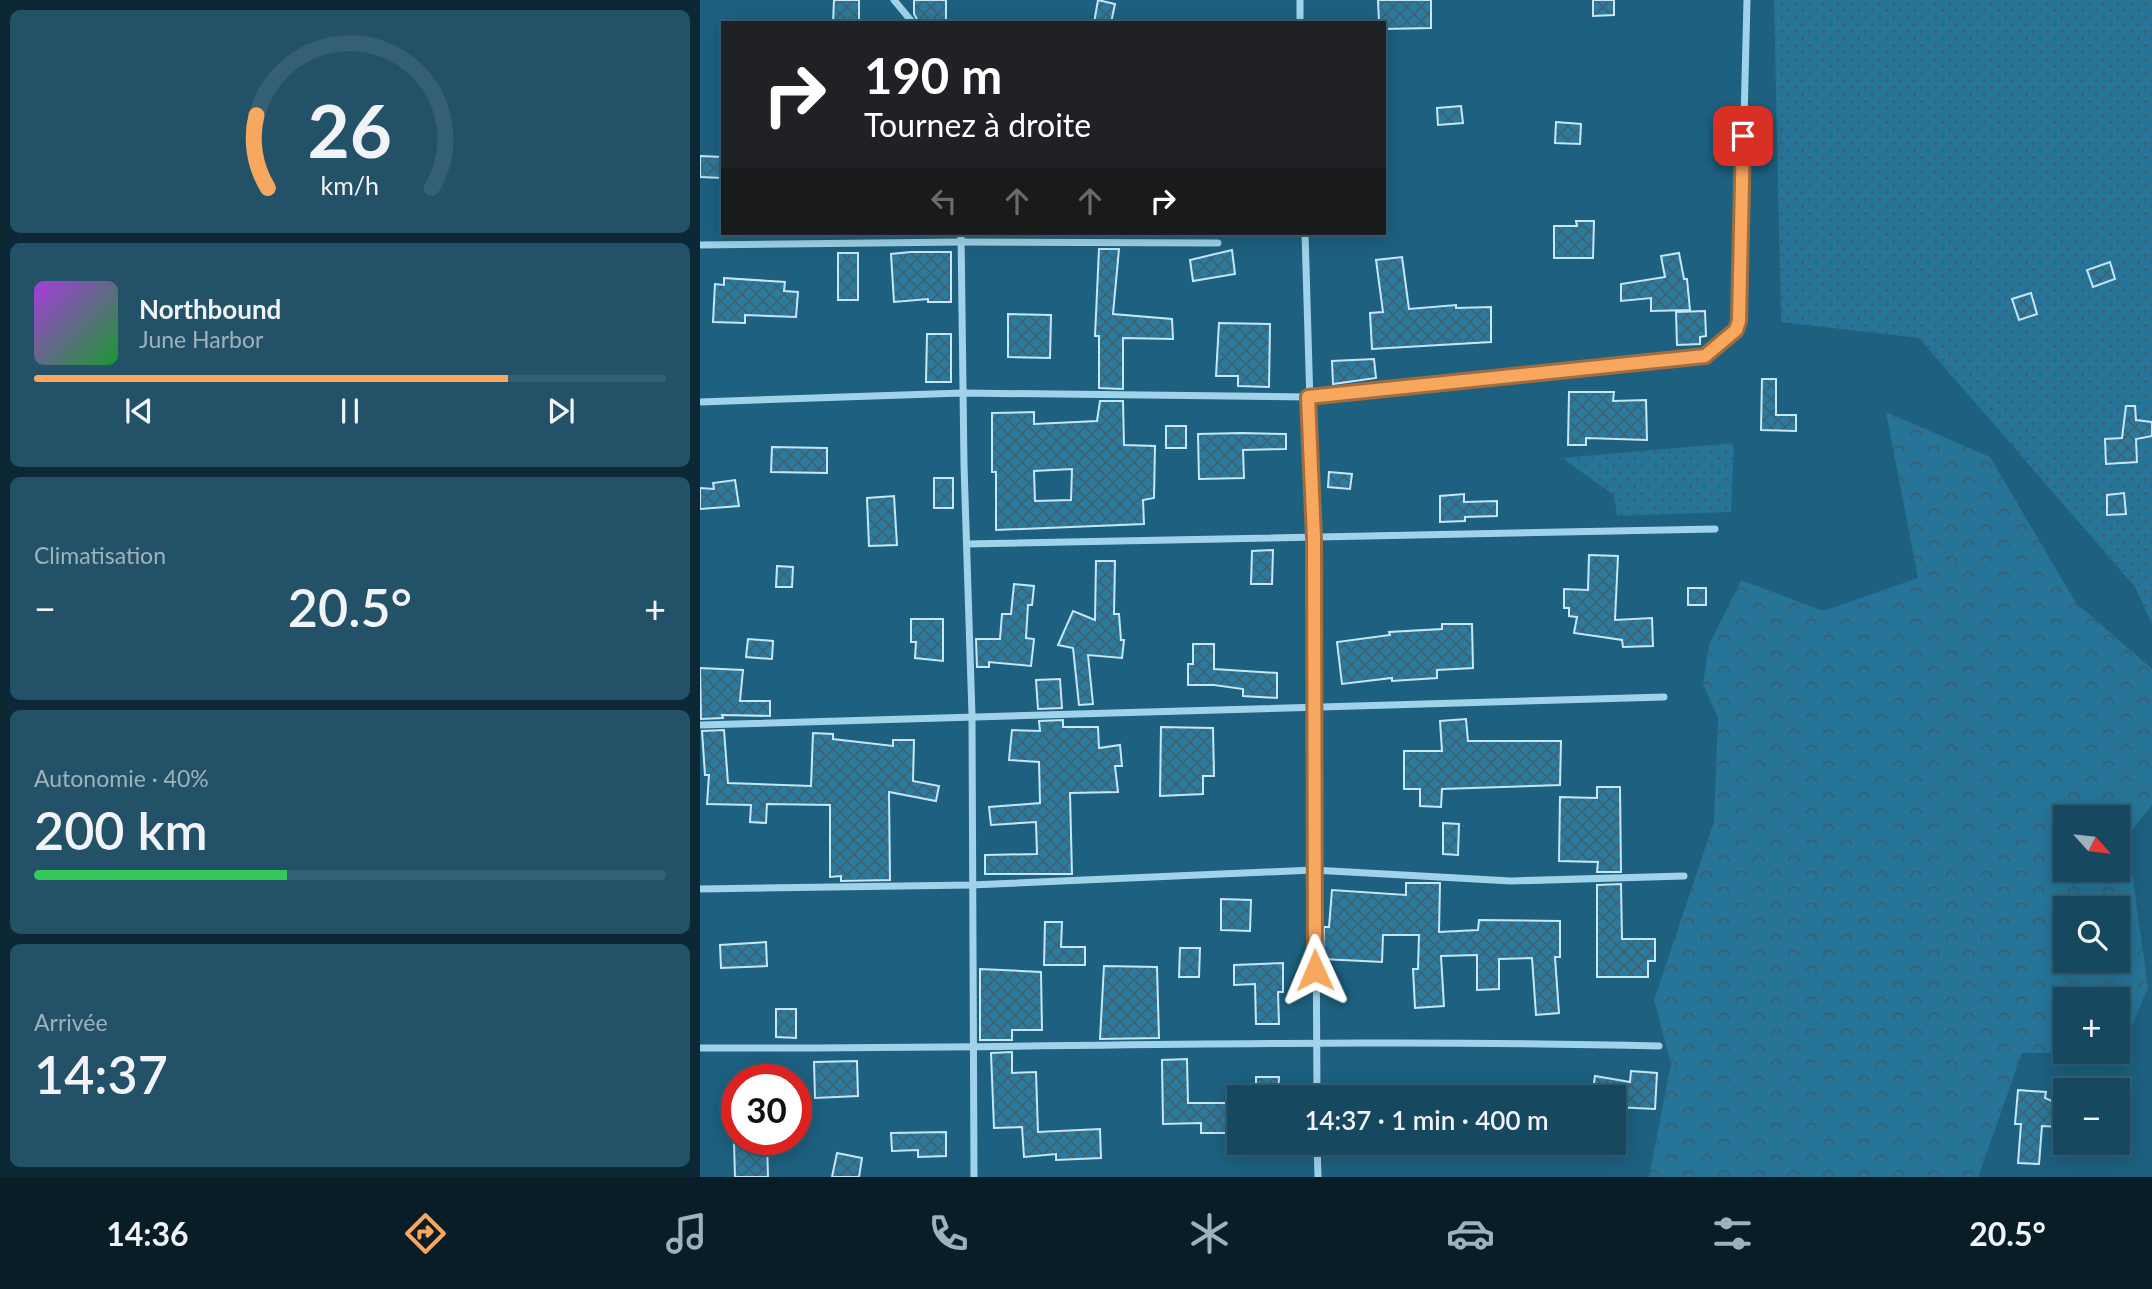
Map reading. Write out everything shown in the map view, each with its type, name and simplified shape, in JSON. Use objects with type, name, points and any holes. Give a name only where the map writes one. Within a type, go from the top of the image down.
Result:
[{"type":"street","points":[[894,0],[911,21]]},
{"type":"street","points":[[1300,0],[1300,21]]},
{"type":"street","points":[[700,402],[962,393],[1308,397],[1705,356],[1736,330],[1739,321],[1747,0]]},
{"type":"street","points":[[961,235],[962,393],[972,715],[974,1177]]},
{"type":"street","points":[[1305,235],[1314,539],[1317,1085]]},
{"type":"street","points":[[700,245],[1218,243]]},
{"type":"street","points":[[967,544],[1715,529]]},
{"type":"street","points":[[700,725],[972,715],[1315,710],[1664,696]]},
{"type":"street","points":[[700,890],[971,885],[1314,870],[1511,881],[1684,876]]},
{"type":"street","points":[[700,1048],[972,1049],[1507,1042],[1659,1046]]},
{"type":"street","points":[[1317,1155],[1318,1177]]},
{"type":"green space","points":[[1774,0],[2152,0],[2152,624],[2135,587],[1919,338],[1781,322]]},
{"type":"green space","points":[[1886,412],[1990,457],[2076,603],[2152,669],[2152,805],[2130,833],[2130,805],[2053,805],[2053,882],[2130,882],[2130,858],[2148,987],[2130,1030],[2130,987],[2053,987],[2053,1053],[2022,1053],[1978,1177],[1649,1177],[1671,1064],[1654,1000],[1714,822],[1718,718],[1703,684],[1709,645],[1741,580],[1823,611],[1918,578]]},
{"type":"green space","points":[[1734,443],[1731,512],[1617,516],[1614,495],[1562,458]]},
{"type":"building","points":[[834,0],[859,0],[859,21],[833,21]]},
{"type":"building","points":[[914,0],[946,0],[946,21],[918,21],[914,14]]},
{"type":"building","points":[[1098,0],[1115,4],[1111,21],[1094,21]]},
{"type":"building","points":[[1378,0],[1431,0],[1431,28],[1386,29],[1386,21],[1379,21]]},
{"type":"building","points":[[1593,0],[1614,0],[1614,15],[1593,16]]},
{"type":"building","points":[[1461,106],[1463,123],[1438,125],[1437,108]]},
{"type":"building","points":[[1556,122],[1581,124],[1580,144],[1555,143]]},
{"type":"building","points":[[700,156],[721,157],[721,178],[700,177]]},
{"type":"building","points":[[1576,221],[1594,221],[1593,258],[1554,258],[1554,226],[1577,226]]},
{"type":"building","points":[[1099,249],[1119,249],[1113,314],[1172,319],[1173,339],[1123,338],[1123,389],[1099,388],[1099,336],[1095,336]]},
{"type":"building","points":[[1232,250],[1235,274],[1193,281],[1190,260]]},
{"type":"building","points":[[951,252],[951,302],[928,302],[928,299],[894,302],[891,254]]},
{"type":"building","points":[[838,253],[858,253],[858,300],[838,300]]},
{"type":"building","points":[[1679,253],[1684,279],[1687,279],[1690,310],[1651,311],[1651,298],[1621,301],[1621,284],[1665,277],[1661,256]]},
{"type":"building","points":[[1402,257],[1409,309],[1456,305],[1456,308],[1491,307],[1491,342],[1372,349],[1370,313],[1383,312],[1376,260]]},
{"type":"building","points":[[2110,262],[2115,279],[2093,287],[2087,270]]},
{"type":"building","points":[[724,278],[785,282],[784,291],[798,292],[796,317],[745,315],[745,323],[713,322],[715,284],[724,285]]},
{"type":"building","points":[[2031,293],[2037,314],[2019,320],[2012,299]]},
{"type":"building","points":[[1705,311],[1706,336],[1700,337],[1700,344],[1677,345],[1676,312]]},
{"type":"building","points":[[1008,314],[1051,315],[1050,358],[1008,357]]},
{"type":"building","points":[[1219,323],[1270,324],[1269,387],[1238,386],[1238,376],[1216,376]]},
{"type":"building","points":[[927,334],[951,334],[951,382],[926,382]]},
{"type":"building","points":[[1374,359],[1376,378],[1333,384],[1332,361]]},
{"type":"building","points":[[1762,379],[1776,379],[1776,415],[1796,415],[1796,431],[1761,430]]},
{"type":"building","points":[[1569,392],[1614,392],[1613,401],[1646,400],[1647,440],[1586,438],[1586,445],[1568,445]]},
{"type":"building","points":[[1100,401],[1123,401],[1124,445],[1155,446],[1154,498],[1143,500],[1144,524],[996,530],[992,413],[1034,412],[1034,424],[1097,421]],"holes":[[[1072,469],[1071,500],[1035,501],[1034,471]]]},
{"type":"building","points":[[2126,406],[2135,406],[2136,420],[2152,422],[2152,436],[2136,439],[2137,462],[2106,464],[2105,439],[2122,438]]},
{"type":"building","points":[[1166,426],[1186,426],[1186,448],[1166,448]]},
{"type":"building","points":[[1198,434],[1286,434],[1286,449],[1243,450],[1244,478],[1199,479]]},
{"type":"building","points":[[772,447],[827,448],[827,473],[771,472]]},
{"type":"building","points":[[1329,472],[1352,474],[1350,489],[1328,487]]},
{"type":"building","points":[[934,478],[953,478],[953,508],[934,508]]},
{"type":"building","points":[[735,480],[739,506],[700,509],[700,488],[714,489],[713,483]]},
{"type":"building","points":[[2124,493],[2126,514],[2107,515],[2107,495]]},
{"type":"building","points":[[1464,494],[1464,502],[1497,501],[1497,516],[1465,517],[1465,521],[1440,522],[1440,496]]},
{"type":"building","points":[[894,496],[897,545],[869,546],[867,498]]},
{"type":"building","points":[[1273,550],[1272,584],[1251,584],[1252,551]]},
{"type":"building","points":[[1589,555],[1618,556],[1615,620],[1652,618],[1653,646],[1623,647],[1622,640],[1574,633],[1577,617],[1569,616],[1569,608],[1564,608],[1564,589],[1588,590]]},
{"type":"building","points":[[1096,561],[1115,561],[1114,614],[1119,614],[1121,640],[1124,640],[1122,658],[1088,655],[1093,704],[1079,705],[1073,648],[1058,645],[1073,611],[1095,620]]},
{"type":"building","points":[[777,566],[793,567],[792,587],[776,587]]},
{"type":"building","points":[[1014,584],[1034,586],[1032,605],[1028,605],[1026,638],[1034,639],[1031,666],[989,662],[989,667],[977,667],[976,639],[1000,639],[1002,614],[1011,614]]},
{"type":"building","points":[[1688,588],[1706,588],[1706,605],[1688,605]]},
{"type":"building","points":[[911,619],[943,619],[943,661],[915,658],[916,642],[911,642]]},
{"type":"building","points":[[1442,624],[1472,624],[1473,668],[1437,670],[1437,678],[1392,681],[1392,678],[1342,684],[1337,642],[1390,635],[1389,632],[1442,629]]},
{"type":"building","points":[[748,639],[773,641],[772,659],[746,657]]},
{"type":"building","points":[[1193,644],[1214,644],[1214,669],[1277,673],[1277,698],[1243,696],[1243,689],[1188,685],[1188,664],[1193,664]]},
{"type":"building","points":[[700,668],[743,670],[740,701],[770,701],[770,716],[722,715],[723,718],[701,719]]},
{"type":"building","points":[[1060,679],[1062,708],[1038,709],[1036,680]]},
{"type":"building","points":[[1466,719],[1468,741],[1561,741],[1560,785],[1442,789],[1441,807],[1420,806],[1420,789],[1404,789],[1404,751],[1442,751],[1440,721]]},
{"type":"building","points":[[1063,720],[1063,727],[1098,727],[1099,748],[1120,745],[1122,766],[1115,766],[1118,792],[1070,793],[1072,874],[985,874],[985,855],[1037,854],[1036,822],[991,825],[989,807],[1040,803],[1039,762],[1009,760],[1012,730],[1040,731],[1039,721]]},
{"type":"building","points":[[1161,727],[1213,728],[1214,776],[1203,776],[1203,794],[1160,796]]},
{"type":"building","points":[[724,730],[728,783],[811,786],[813,733],[833,734],[833,739],[893,746],[893,740],[914,740],[913,781],[939,786],[936,801],[889,792],[890,880],[841,881],[841,876],[830,877],[830,805],[767,804],[766,823],[750,822],[751,805],[707,804],[709,775],[705,775],[702,731]]},
{"type":"building","points":[[1597,787],[1620,787],[1621,872],[1597,872],[1598,862],[1559,861],[1560,797],[1597,798]]},
{"type":"building","points":[[1443,823],[1459,824],[1458,855],[1443,854]]},
{"type":"building","points":[[1406,883],[1440,883],[1439,932],[1478,930],[1479,920],[1560,921],[1560,957],[1555,957],[1559,1013],[1536,1015],[1532,958],[1499,959],[1499,989],[1477,990],[1477,955],[1441,956],[1444,1006],[1415,1008],[1413,969],[1418,969],[1419,935],[1383,935],[1382,962],[1323,959],[1324,927],[1329,927],[1332,890],[1406,895]]},
{"type":"building","points":[[1621,884],[1622,939],[1655,939],[1655,961],[1648,961],[1648,977],[1597,977],[1597,885]]},
{"type":"building","points":[[1221,899],[1251,900],[1250,931],[1221,930]]},
{"type":"building","points":[[1045,922],[1062,922],[1061,947],[1085,947],[1085,965],[1044,965]]},
{"type":"building","points":[[766,942],[767,966],[721,968],[720,945]]},
{"type":"building","points":[[1180,948],[1200,948],[1199,977],[1179,977]]},
{"type":"building","points":[[1283,963],[1283,992],[1278,992],[1279,1024],[1256,1024],[1255,984],[1234,985],[1234,965]]},
{"type":"building","points":[[1104,966],[1157,967],[1159,1038],[1100,1039]]},
{"type":"building","points":[[980,969],[1041,972],[1042,1030],[1012,1030],[1012,1040],[980,1040]]},
{"type":"building","points":[[776,1009],[796,1009],[796,1038],[776,1037]]},
{"type":"building","points":[[1012,1052],[1012,1073],[1036,1072],[1038,1132],[1100,1129],[1101,1158],[1056,1160],[1056,1154],[1024,1157],[1022,1127],[994,1128],[991,1053]]},
{"type":"building","points":[[1187,1059],[1188,1103],[1227,1103],[1227,1133],[1201,1133],[1201,1123],[1163,1124],[1162,1060]]},
{"type":"building","points":[[857,1061],[858,1096],[815,1098],[814,1062]]},
{"type":"building","points":[[1631,1071],[1657,1073],[1655,1109],[1626,1108],[1626,1085],[1594,1085],[1595,1076],[1630,1082]]},
{"type":"building","points":[[1256,1077],[1279,1077],[1279,1085],[1256,1085]]},
{"type":"building","points":[[2018,1090],[2046,1092],[2045,1098],[2053,1102],[2053,1127],[2042,1126],[2039,1164],[2018,1163],[2021,1124],[2015,1124]]},
{"type":"building","points":[[946,1132],[946,1156],[918,1157],[918,1150],[892,1151],[891,1133]]},
{"type":"building","points":[[837,1153],[862,1158],[859,1177],[832,1177]]},
{"type":"building","points":[[734,1155],[767,1155],[768,1177],[735,1177]]},
{"type":"route","points":[[1315,970],[1314,539],[1308,397],[1705,356],[1736,330],[1739,321],[1743,136]]}]
